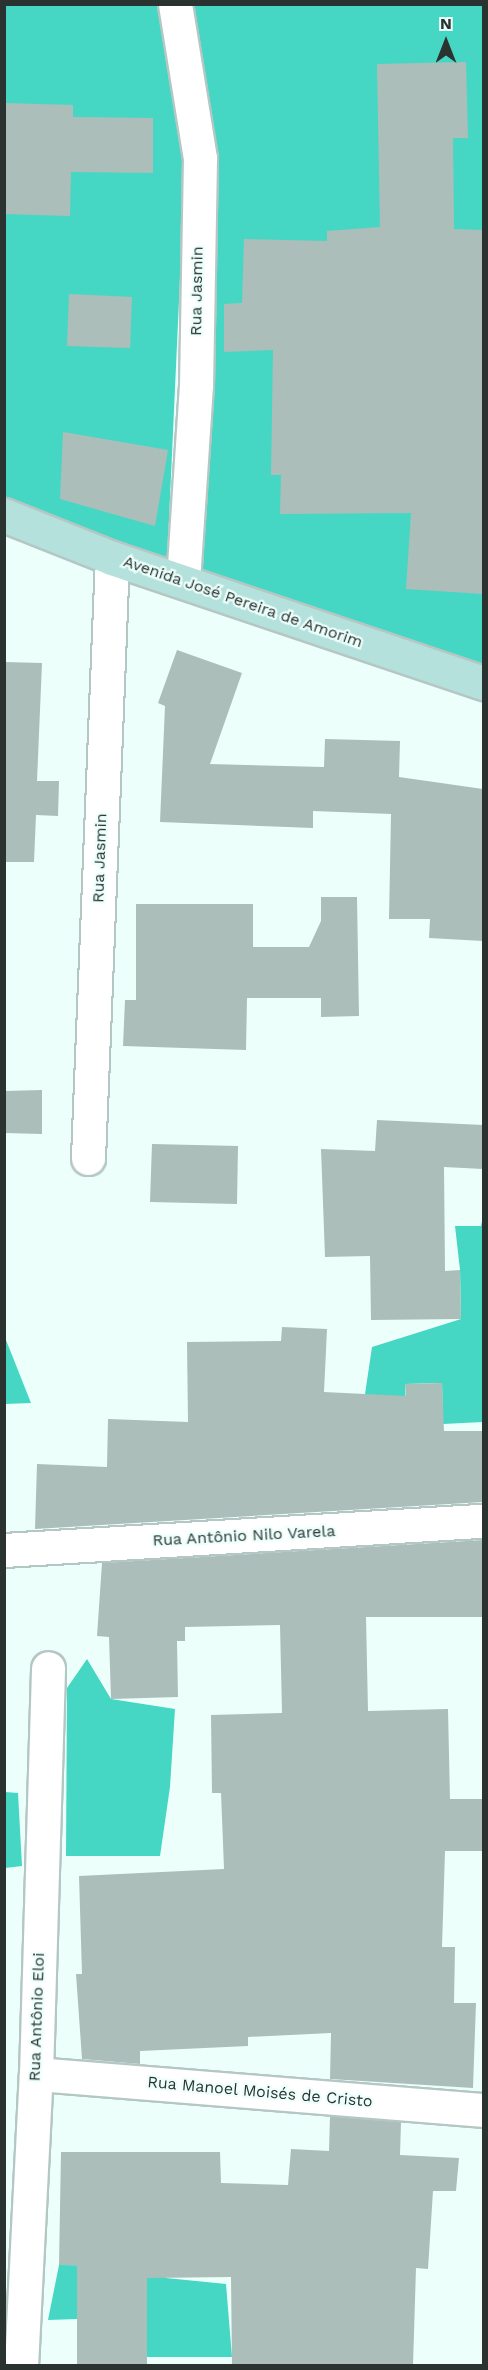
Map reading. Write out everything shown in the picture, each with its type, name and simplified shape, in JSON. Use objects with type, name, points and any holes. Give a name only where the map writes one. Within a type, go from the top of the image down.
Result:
[{"type":"main road","name":"Avenida José Pereira de Amorim","points":[[4,515],[112,558],[183,580],[483,683]]},
{"type":"street","name":"Rua Jasmin","points":[[175,4],[200,158],[196,385],[183,580]]},
{"type":"street","name":"Rua Jasmin","points":[[88,1158],[112,558]]},
{"type":"street","name":"Rua Antônio Nilo Varela","points":[[4,1550],[483,1521]]},
{"type":"street","name":"Rua Antônio Eloi","points":[[21,2366],[36,2074],[48,1668]]},
{"type":"street","name":"Rua Manoel Moisés de Cristo","points":[[36,2074],[483,2110]]},
{"type":"green space","points":[[4,5],[483,5],[483,671],[293,602],[194,571],[184,191],[167,564],[5,501]]},
{"type":"green space","points":[[483,1217],[483,1422],[443,1424],[442,1383],[405,1384],[407,1426],[365,1394],[372,1347],[461,1319],[460,1270],[455,1226],[481,1226]]},
{"type":"green space","points":[[6,1340],[31,1403],[5,1404]]},
{"type":"green space","points":[[87,1659],[111,1699],[175,1709],[170,1787],[160,1856],[66,1856],[67,1688]]},
{"type":"green space","points":[[5,1792],[18,1793],[22,1866],[5,1868]]},
{"type":"green space","points":[[59,2265],[158,2266],[166,2278],[226,2284],[232,2357],[147,2357],[77,2319],[48,2320]]},
{"type":"building","points":[[466,62],[468,138],[453,138],[454,229],[483,230],[483,594],[406,589],[411,513],[280,514],[281,475],[271,475],[273,350],[224,352],[224,304],[242,303],[244,239],[327,241],[327,231],[380,227],[377,64]]},
{"type":"building","points":[[4,103],[73,105],[73,117],[153,118],[153,173],[71,172],[70,216],[4,214]]},
{"type":"building","points":[[69,294],[132,297],[130,348],[67,346]]},
{"type":"building","points":[[63,432],[168,450],[155,526],[60,499]]},
{"type":"building","points":[[177,650],[242,673],[210,764],[324,767],[325,739],[400,741],[399,777],[483,789],[483,941],[429,938],[430,919],[389,919],[391,814],[313,811],[313,828],[160,822],[165,706],[158,703]]},
{"type":"building","points":[[4,662],[42,663],[37,781],[59,781],[58,816],[36,815],[34,862],[4,862]]},
{"type":"building","points":[[321,897],[357,897],[359,1016],[321,1017],[321,998],[247,998],[246,1050],[123,1046],[125,1000],[136,1000],[136,904],[253,904],[253,947],[309,947],[321,921]]},
{"type":"building","points":[[42,1090],[42,1134],[4,1133],[4,1091]]},
{"type":"building","points":[[377,1120],[483,1125],[483,1169],[444,1167],[445,1271],[460,1270],[461,1319],[371,1320],[370,1256],[325,1257],[321,1149],[375,1151]]},
{"type":"building","points":[[152,1144],[238,1146],[237,1204],[150,1202]]},
{"type":"building","points":[[282,1327],[327,1329],[324,1392],[406,1396],[405,1384],[442,1383],[444,1431],[483,1431],[483,1502],[35,1529],[37,1464],[107,1467],[108,1419],[188,1422],[187,1342],[281,1341]]},
{"type":"building","points":[[483,1540],[483,1617],[366,1617],[368,1711],[448,1709],[450,1799],[483,1799],[483,1851],[445,1851],[442,1947],[455,1947],[454,2003],[476,2003],[473,2088],[330,2079],[331,2033],[248,2037],[248,2046],[140,2051],[140,2064],[82,2059],[76,1974],[82,1974],[79,1876],[224,1869],[221,1793],[212,1793],[211,1715],[282,1713],[280,1625],[185,1627],[185,1641],[177,1641],[178,1697],[111,1699],[109,1637],[97,1636],[102,1563]]},
{"type":"building","points":[[330,2116],[401,2122],[400,2155],[459,2158],[456,2191],[433,2191],[428,2269],[416,2268],[413,2366],[232,2366],[231,2277],[147,2278],[147,2366],[77,2366],[77,2265],[59,2265],[61,2152],[220,2152],[221,2183],[288,2185],[291,2149],[329,2151]]}]
